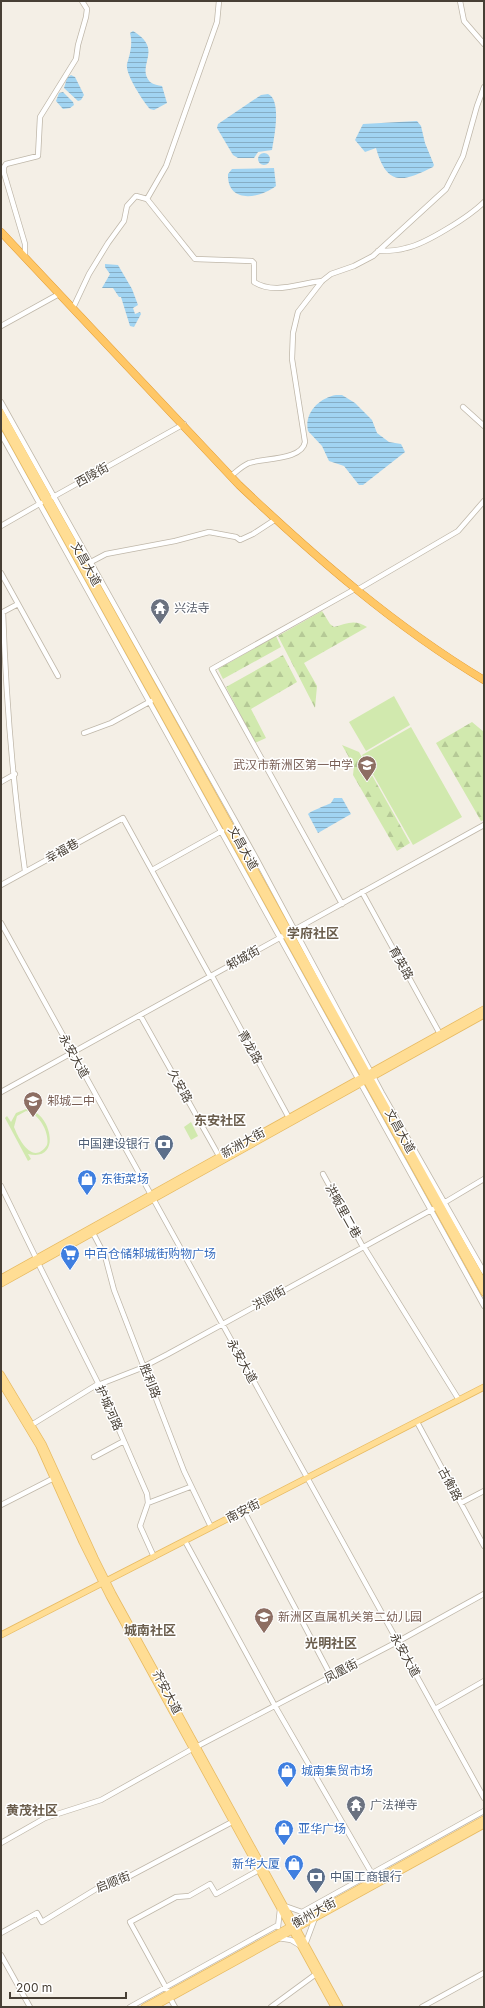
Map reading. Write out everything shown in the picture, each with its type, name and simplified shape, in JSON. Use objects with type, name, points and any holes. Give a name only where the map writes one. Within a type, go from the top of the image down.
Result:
[{"type":"highway","points":[[1,232],[184,424],[231,476],[276,519],[356,589],[419,638],[484,680]]},
{"type":"main road","name":"文昌大道","points":[[1,412],[224,830],[290,932]]},
{"type":"main road","name":"文昌大道","points":[[1,422],[47,500],[88,563],[290,932],[367,1078],[484,1293]]},
{"type":"main road","name":"新洲大街","points":[[1,1278],[93,1233],[220,1156],[289,1118],[367,1078],[484,1009]]},
{"type":"main road","name":"新洲大街","points":[[1,1284],[37,1261],[367,1078],[484,1015]]},
{"type":"main road","name":"文昌大道","points":[[438,1206],[484,1283]]},
{"type":"main road","name":"齐安大道","points":[[1,1374],[32,1424],[104,1582]]},
{"type":"main road","name":"齐安大道","points":[[1,1383],[31,1431],[104,1582],[293,1927],[334,2007]]},
{"type":"main road","name":"南安街","points":[[1,1635],[484,1387]]},
{"type":"main road","name":"齐安大道","points":[[194,1748],[232,1822],[282,1907]]},
{"type":"main road","name":"衡州大街","points":[[315,1915],[375,1879],[484,1819]]},
{"type":"main road","name":"衡州大街","points":[[144,2007],[484,1825]]},
{"type":"main road","name":"齐安大道","points":[[303,1946],[340,2007]]},
{"type":"main road","name":"衡州大街","points":[[154,2007],[168,1993]]},
{"type":"street","points":[[25,258],[25,244],[4,173],[4,167],[6,164],[38,156],[40,117],[76,59],[87,9],[82,1]]},
{"type":"street","points":[[147,199],[168,160],[217,22],[219,1]]},
{"type":"street","points":[[460,1],[464,21],[484,44]]},
{"type":"street","points":[[231,476],[248,464],[296,454],[304,446],[305,442],[292,359],[292,342],[298,312],[322,281],[331,274],[360,263],[378,251],[449,185],[463,156],[484,86]]},
{"type":"street","points":[[73,308],[89,274],[108,243],[124,221],[128,206],[136,196],[147,199],[195,259],[252,261],[254,263],[254,282],[275,288],[285,288],[322,281]]},
{"type":"street","points":[[378,251],[407,248],[418,244],[472,212],[484,202]]},
{"type":"street","points":[[1,326],[59,294]]},
{"type":"street","points":[[1,402],[47,500],[149,702],[224,830],[280,938],[367,1078],[438,1206],[484,1306]]},
{"type":"street","points":[[463,407],[484,426]]},
{"type":"street","name":"西陵街","points":[[1,526],[184,424]]},
{"type":"street","points":[[1,434],[47,500]]},
{"type":"street","points":[[342,904],[212,669],[458,530],[484,502]]},
{"type":"street","points":[[88,563],[106,554],[175,541],[209,532],[236,537],[240,540],[253,534],[276,519]]},
{"type":"street","points":[[1,573],[58,676]]},
{"type":"street","points":[[18,604],[3,612],[5,674],[25,871]]},
{"type":"street","points":[[84,733],[111,723],[155,699]]},
{"type":"street","points":[[1,782],[14,774]]},
{"type":"street","name":"幸福巷","points":[[1,885],[123,818]]},
{"type":"street","name":"青龙路","points":[[123,818],[289,1118]]},
{"type":"street","name":"邾城街","points":[[1,1092],[484,825]]},
{"type":"street","points":[[152,870],[224,830]]},
{"type":"street","name":"育英路","points":[[362,892],[440,1034]]},
{"type":"street","name":"永安大道","points":[[1,923],[484,1798]]},
{"type":"street","name":"久安路","points":[[140,1015],[220,1156]]},
{"type":"street","name":"洪畈里二巷","points":[[323,1174],[364,1247],[459,1400]]},
{"type":"street","name":"洪闾街","points":[[32,1424],[98,1384],[144,1366],[364,1247],[484,1179]]},
{"type":"street","name":"护城河路","points":[[1,1186],[98,1384],[147,1494],[148,1503]]},
{"type":"street","points":[[438,1206],[484,1272]]},
{"type":"street","name":"胜利路","points":[[93,1233],[105,1256],[114,1290],[190,1487],[211,1528]]},
{"type":"street","name":"古衡路","points":[[417,1422],[484,1546]]},
{"type":"street","points":[[94,1457],[124,1441]]},
{"type":"street","points":[[1,1506],[54,1478]]},
{"type":"street","points":[[154,1557],[140,1526],[148,1503],[190,1487]]},
{"type":"street","points":[[461,1504],[484,1491]]},
{"type":"street","points":[[244,1510],[331,1676]]},
{"type":"street","points":[[185,1541],[275,1706],[375,1879]]},
{"type":"street","name":"凤凰街","points":[[1,1843],[45,1818],[106,1798],[194,1748],[397,1642],[484,1594]]},
{"type":"street","points":[[434,1709],[484,1681]]},
{"type":"street","points":[[302,1912],[484,1811]]},
{"type":"street","name":"启顺街","points":[[1,1933],[37,1912],[42,1922],[106,1883],[113,1885],[232,1822]]},
{"type":"street","points":[[175,2007],[130,1922],[176,1897],[189,1896],[210,1884],[216,1894],[259,1870]]},
{"type":"street","points":[[282,1907],[302,1912],[315,1915],[303,1946],[291,1940],[275,1937],[282,1907]]},
{"type":"street","points":[[130,2007],[168,1993],[278,1925]]},
{"type":"street","points":[[1,1955],[30,2007]]},
{"type":"street","points":[[422,2007],[484,1973]]},
{"type":"street","points":[[271,2007],[316,1974]]},
{"type":"green space","points":[[322,611],[330,624],[334,627],[355,622],[367,627],[304,663],[317,686],[315,708],[278,636]]},
{"type":"green space","points":[[276,636],[281,647],[223,679],[218,669]]},
{"type":"green space","points":[[283,655],[297,682],[251,709],[266,738],[255,743],[226,687]]},
{"type":"green space","points":[[394,696],[410,725],[366,751],[349,722]]},
{"type":"green space","points":[[472,722],[484,732],[484,820],[481,821],[436,743]]},
{"type":"green space","points":[[411,727],[462,817],[413,845],[362,755]]},
{"type":"green space","points":[[342,745],[359,752],[410,843],[397,851],[353,775],[354,766]]},
{"type":"green space","points":[[26,1109],[35,1112],[42,1118],[50,1135],[49,1144],[46,1151],[39,1155],[28,1154],[31,1159],[28,1161],[5,1118],[7,1116],[11,1122],[16,1113]],"holes":[[[26,1111],[39,1119],[47,1135],[47,1145],[42,1151],[37,1153],[27,1149],[19,1138],[14,1127],[17,1116]]]},
{"type":"green space","points":[[191,1122],[198,1136],[191,1140],[184,1127]]},
{"type":"water","points":[[133,31],[142,38],[147,45],[148,57],[146,76],[150,82],[162,86],[167,103],[154,110],[150,109],[139,94],[127,68],[131,45],[130,33]]},
{"type":"water","points":[[71,75],[75,77],[84,95],[81,100],[78,101],[64,88],[67,78]]},
{"type":"water","points":[[63,92],[73,102],[74,105],[70,108],[63,109],[56,101],[59,93]]},
{"type":"water","points":[[268,94],[275,104],[276,111],[272,150],[258,152],[254,158],[238,158],[233,155],[217,128],[218,124],[261,95]]},
{"type":"water","points":[[417,121],[421,126],[425,143],[434,165],[433,167],[413,176],[397,178],[391,175],[385,170],[380,161],[376,148],[365,152],[355,140],[363,124]]},
{"type":"water","points":[[266,153],[269,154],[269,164],[262,165],[259,164],[258,157],[259,154]]},
{"type":"water","points":[[274,168],[276,186],[261,194],[245,196],[238,194],[229,184],[228,174],[232,169]]},
{"type":"water","points":[[105,264],[118,265],[132,289],[138,305],[133,308],[135,314],[140,312],[141,314],[134,327],[130,326],[121,297],[119,297],[113,288],[102,288],[110,274],[105,267]]},
{"type":"water","points":[[336,395],[342,395],[355,403],[372,420],[377,433],[389,442],[401,444],[405,452],[363,485],[359,485],[344,466],[329,461],[322,446],[308,431],[308,418],[314,407],[324,399]]},
{"type":"water","points":[[334,798],[342,798],[351,814],[318,833],[308,814],[331,803]]},
{"type":"place","name":"兴法寺","points":[[160,625]]},
{"type":"place","name":"武汉市新洲区第一中学","points":[[367,782]]},
{"type":"place","name":"邾城二中","points":[[33,1118]]},
{"type":"place","name":"中国建设银行","points":[[164,1161]]},
{"type":"place","name":"东街菜场","points":[[87,1196]]},
{"type":"place","name":"中百仓储邾城街购物广场","points":[[70,1271]]},
{"type":"place","name":"新洲区直属机关第二幼儿园","points":[[264,1634]]},
{"type":"place","name":"城南集贸市场","points":[[287,1788]]},
{"type":"place","name":"广法禅寺","points":[[356,1822]]},
{"type":"place","name":"亚华广场","points":[[284,1846]]},
{"type":"place","name":"新华大厦","points":[[294,1881]]},
{"type":"place","name":"中国工商银行","points":[[316,1894]]},
{"type":"district","name":"学府社区","points":[[313,933]]},
{"type":"district","name":"东安社区","points":[[220,1120]]},
{"type":"district","name":"城南社区","points":[[150,1630]]},
{"type":"district","name":"光明社区","points":[[331,1643]]},
{"type":"district","name":"黄茂社区","points":[[32,1810]]}]
